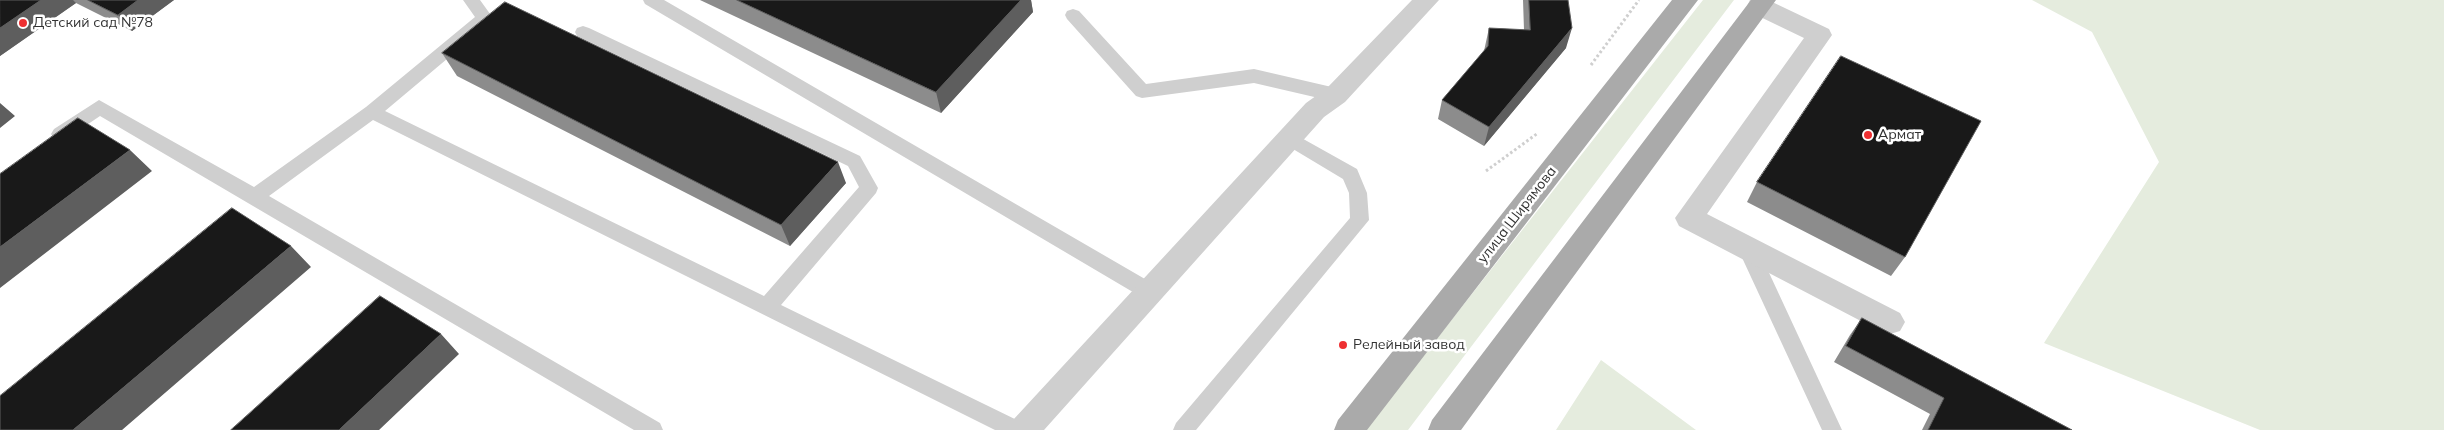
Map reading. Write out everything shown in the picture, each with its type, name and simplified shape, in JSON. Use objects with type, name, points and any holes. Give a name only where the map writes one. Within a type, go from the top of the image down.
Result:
[{"type":"main road","name":"улица Ширямова","points":[[1349,430],[1686,0]]},
{"type":"main road","points":[[1443,430],[1762,3]]},
{"type":"street","points":[[1024,430],[1315,110],[1336,95],[1427,0]]},
{"type":"street","points":[[1762,3],[1820,35],[1689,218],[1890,322]]},
{"type":"lane","points":[[256,195],[372,112],[485,18],[472,0]]},
{"type":"lane","points":[[652,0],[1150,292]]},
{"type":"lane","points":[[1073,15],[1142,91],[1254,76],[1336,95]]},
{"type":"lane","points":[[583,32],[854,161],[869,188],[767,307]]},
{"type":"lane","points":[[46,144],[98,107],[256,195],[403,284],[653,430]]},
{"type":"lane","points":[[372,112],[1016,430]]},
{"type":"lane","points":[[1183,430],[1360,220],[1358,193],[1351,174],[1290,138]]},
{"type":"lane","points":[[1748,249],[1832,430]]},
{"type":"path","points":[[1588,68],[1639,0]]},
{"type":"path","points":[[1486,171],[1543,129]]},
{"type":"shaded area","points":[[1703,0],[1734,0],[1408,430],[1365,430]]},
{"type":"shaded area","points":[[2032,0],[2444,0],[2444,430],[2260,430],[2044,343],[2159,162],[2092,32]]},
{"type":"shaded area","points":[[1601,360],[1696,430],[1556,430]]},
{"type":"building","points":[[0,0],[41,0],[0,28]]},
{"type":"building","points":[[88,0],[138,0],[118,15]]},
{"type":"building","points":[[737,0],[1021,0],[936,92]]},
{"type":"building","points":[[1529,0],[1568,0],[1572,28],[1489,127],[1442,100],[1488,46],[1489,28],[1530,30]]},
{"type":"building","points":[[505,2],[838,162],[781,225],[442,53]]},
{"type":"building","points":[[1841,56],[1981,121],[1905,257],[1757,182]]},
{"type":"building","points":[[78,118],[130,150],[0,247],[0,174]]},
{"type":"building","points":[[232,208],[291,246],[73,430],[0,430],[0,396]]},
{"type":"building","points":[[380,296],[441,334],[339,430],[231,430]]},
{"type":"building","points":[[1862,318],[2072,430],[1928,430],[1944,398],[1846,346]]},
{"type":"place","name":"Детский сад №78","points":[[23,23]]},
{"type":"place","name":"Армат","points":[[1868,135]]},
{"type":"place","name":"Релейный завод","points":[[1343,345]]}]
